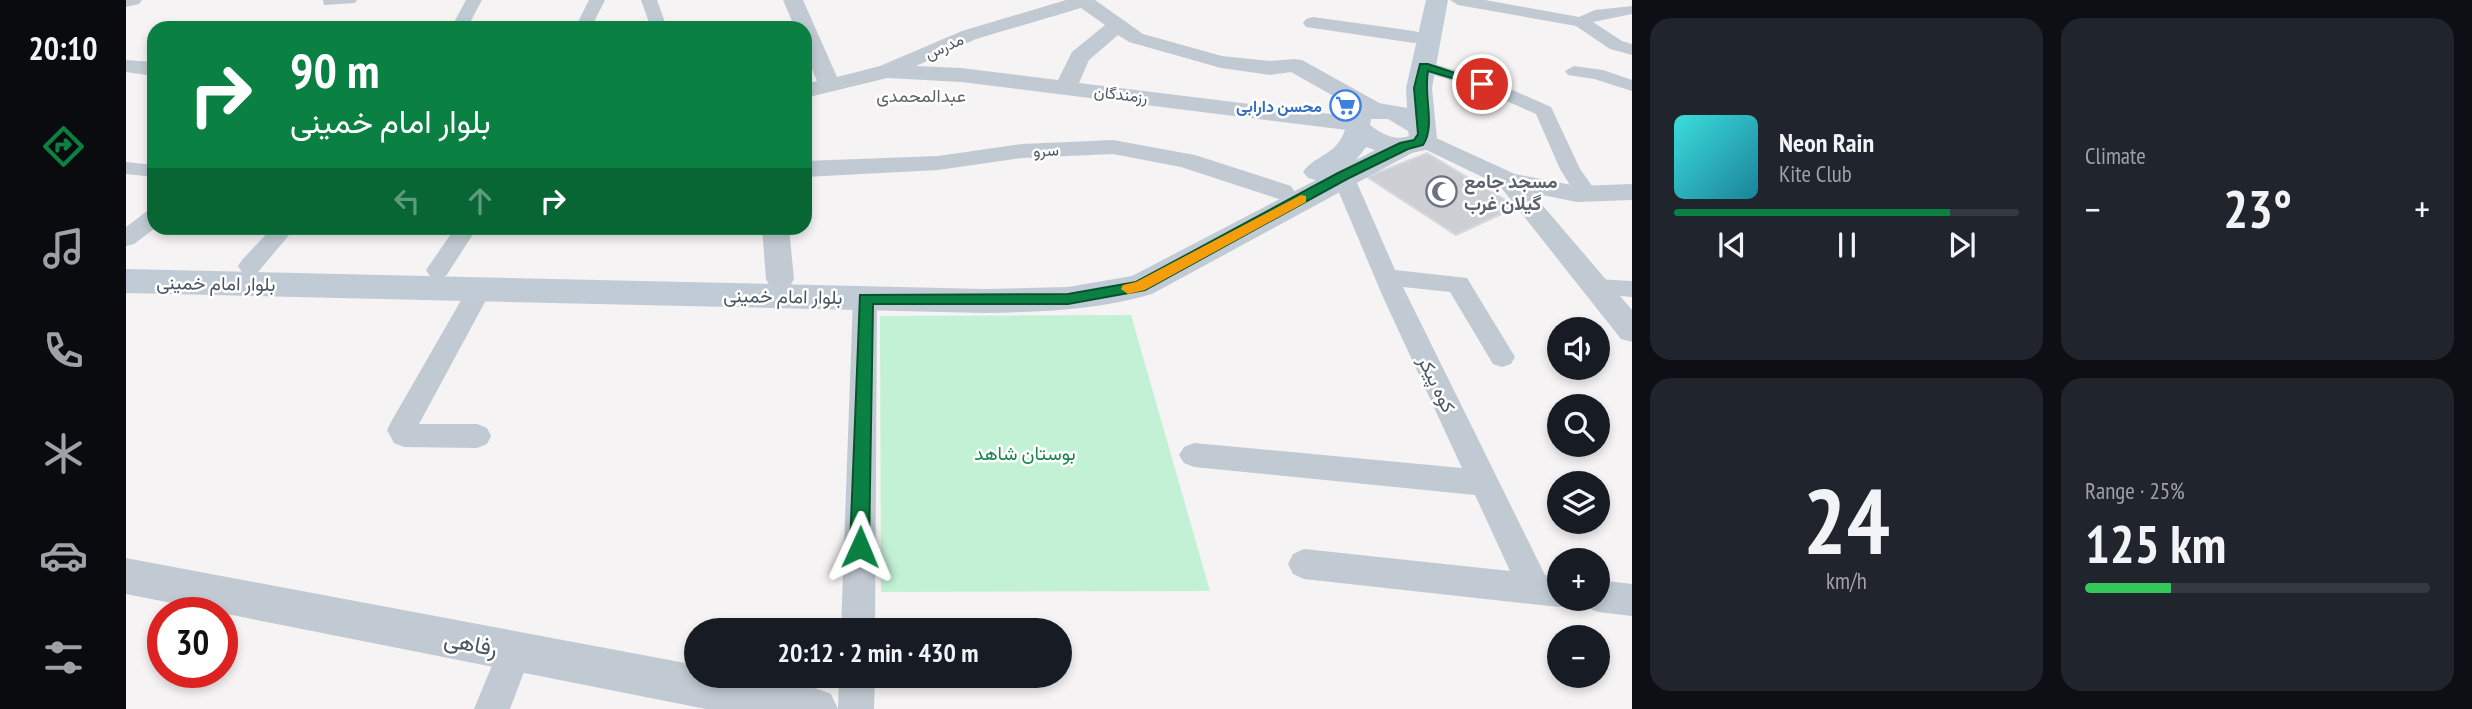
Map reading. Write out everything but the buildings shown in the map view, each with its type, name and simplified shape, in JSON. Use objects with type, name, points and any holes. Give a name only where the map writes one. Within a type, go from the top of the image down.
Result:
[{"type":"main road","name":"بلوار امام خمینی","points":[[126,263],[1059,284],[1099,278],[1147,263],[1344,156],[1369,119],[1396,101],[1404,81],[1423,0]]},
{"type":"main road","points":[[1369,119],[1383,143],[1416,138],[1419,88],[1437,0]]},
{"type":"main road","name":"بلوار امام خمینی","points":[[126,281],[985,301],[1068,299],[1140,286],[1416,138]]},
{"type":"street","points":[[126,2],[132,0]]},
{"type":"street","points":[[330,2],[349,0]]},
{"type":"street","points":[[463,21],[474,0]]},
{"type":"street","points":[[586,21],[597,0]]},
{"type":"street","points":[[649,0],[656,21]]},
{"type":"street","points":[[793,0],[802,21]]},
{"type":"street","points":[[1458,0],[1581,22],[1616,45],[1632,50]]},
{"type":"street","points":[[1082,1],[1136,38],[1221,62],[1270,68],[1294,65],[1369,119]]},
{"type":"street","name":"مدرس","points":[[812,90],[887,71],[969,35],[1082,1]]},
{"type":"street","points":[[1581,22],[1595,15],[1625,7]]},
{"type":"street","points":[[1294,65],[1313,13],[1414,37]]},
{"type":"street","points":[[1066,87],[1080,57],[1117,25]]},
{"type":"street","points":[[812,44],[830,86]]},
{"type":"street","points":[[126,66],[147,68]]},
{"type":"street","points":[[1424,66],[1457,74],[1544,111],[1570,169],[1586,193]]},
{"type":"street","name":"رزمندگان","points":[[887,71],[948,74],[1369,119]]},
{"type":"street","points":[[1574,71],[1597,74],[1632,86]]},
{"type":"street","points":[[1416,138],[1508,180],[1586,193],[1632,192]]},
{"type":"street","name":"سرو","points":[[812,169],[938,163],[1022,151],[1113,147],[1186,160],[1282,192]]},
{"type":"street","name":"کوه پیکر","points":[[1343,176],[1386,277],[1484,483],[1547,591]]},
{"type":"street","points":[[1508,180],[1632,331]]},
{"type":"street","points":[[126,239],[147,222]]},
{"type":"street","points":[[250,266],[278,235]]},
{"type":"street","points":[[438,271],[462,235]]},
{"type":"street","points":[[776,235],[780,279]]},
{"type":"street","points":[[1386,277],[1458,284],[1502,357]]},
{"type":"street","points":[[1596,287],[1632,289]]},
{"type":"street","points":[[477,436],[404,435],[401,430],[480,289]]},
{"type":"street","points":[[858,618],[865,298]]},
{"type":"street","points":[[1194,454],[1484,483]]},
{"type":"street","name":"کوه پیکر","points":[[1304,564],[1547,591]]},
{"type":"street","name":"رفاهی","points":[[126,576],[816,709]]},
{"type":"street","points":[[1610,597],[1632,600]]},
{"type":"street","points":[[492,709],[515,651]]},
{"type":"street","points":[[856,709],[857,688]]},
{"type":"green space","name":"بوستان شاهد","points":[[1131,315],[1210,591],[881,592],[880,316]]},
{"type":"slow traffic","points":[[1128,289],[1140,286],[1301,199]]},
{"type":"place","name":"محسن دارابی","points":[[1345,106]]},
{"type":"place","name":"مسجد جامع گیلان غرب","points":[[1441,192]]},
{"type":"district","name":"عبدالمحمدی","points":[[921,95]]},
{"type":"route","points":[[860,547],[865,298],[985,301],[1068,299],[1140,286],[1343,176],[1404,146],[1419,143],[1424,134],[1419,88],[1424,66],[1457,74],[1482,84]]}]
